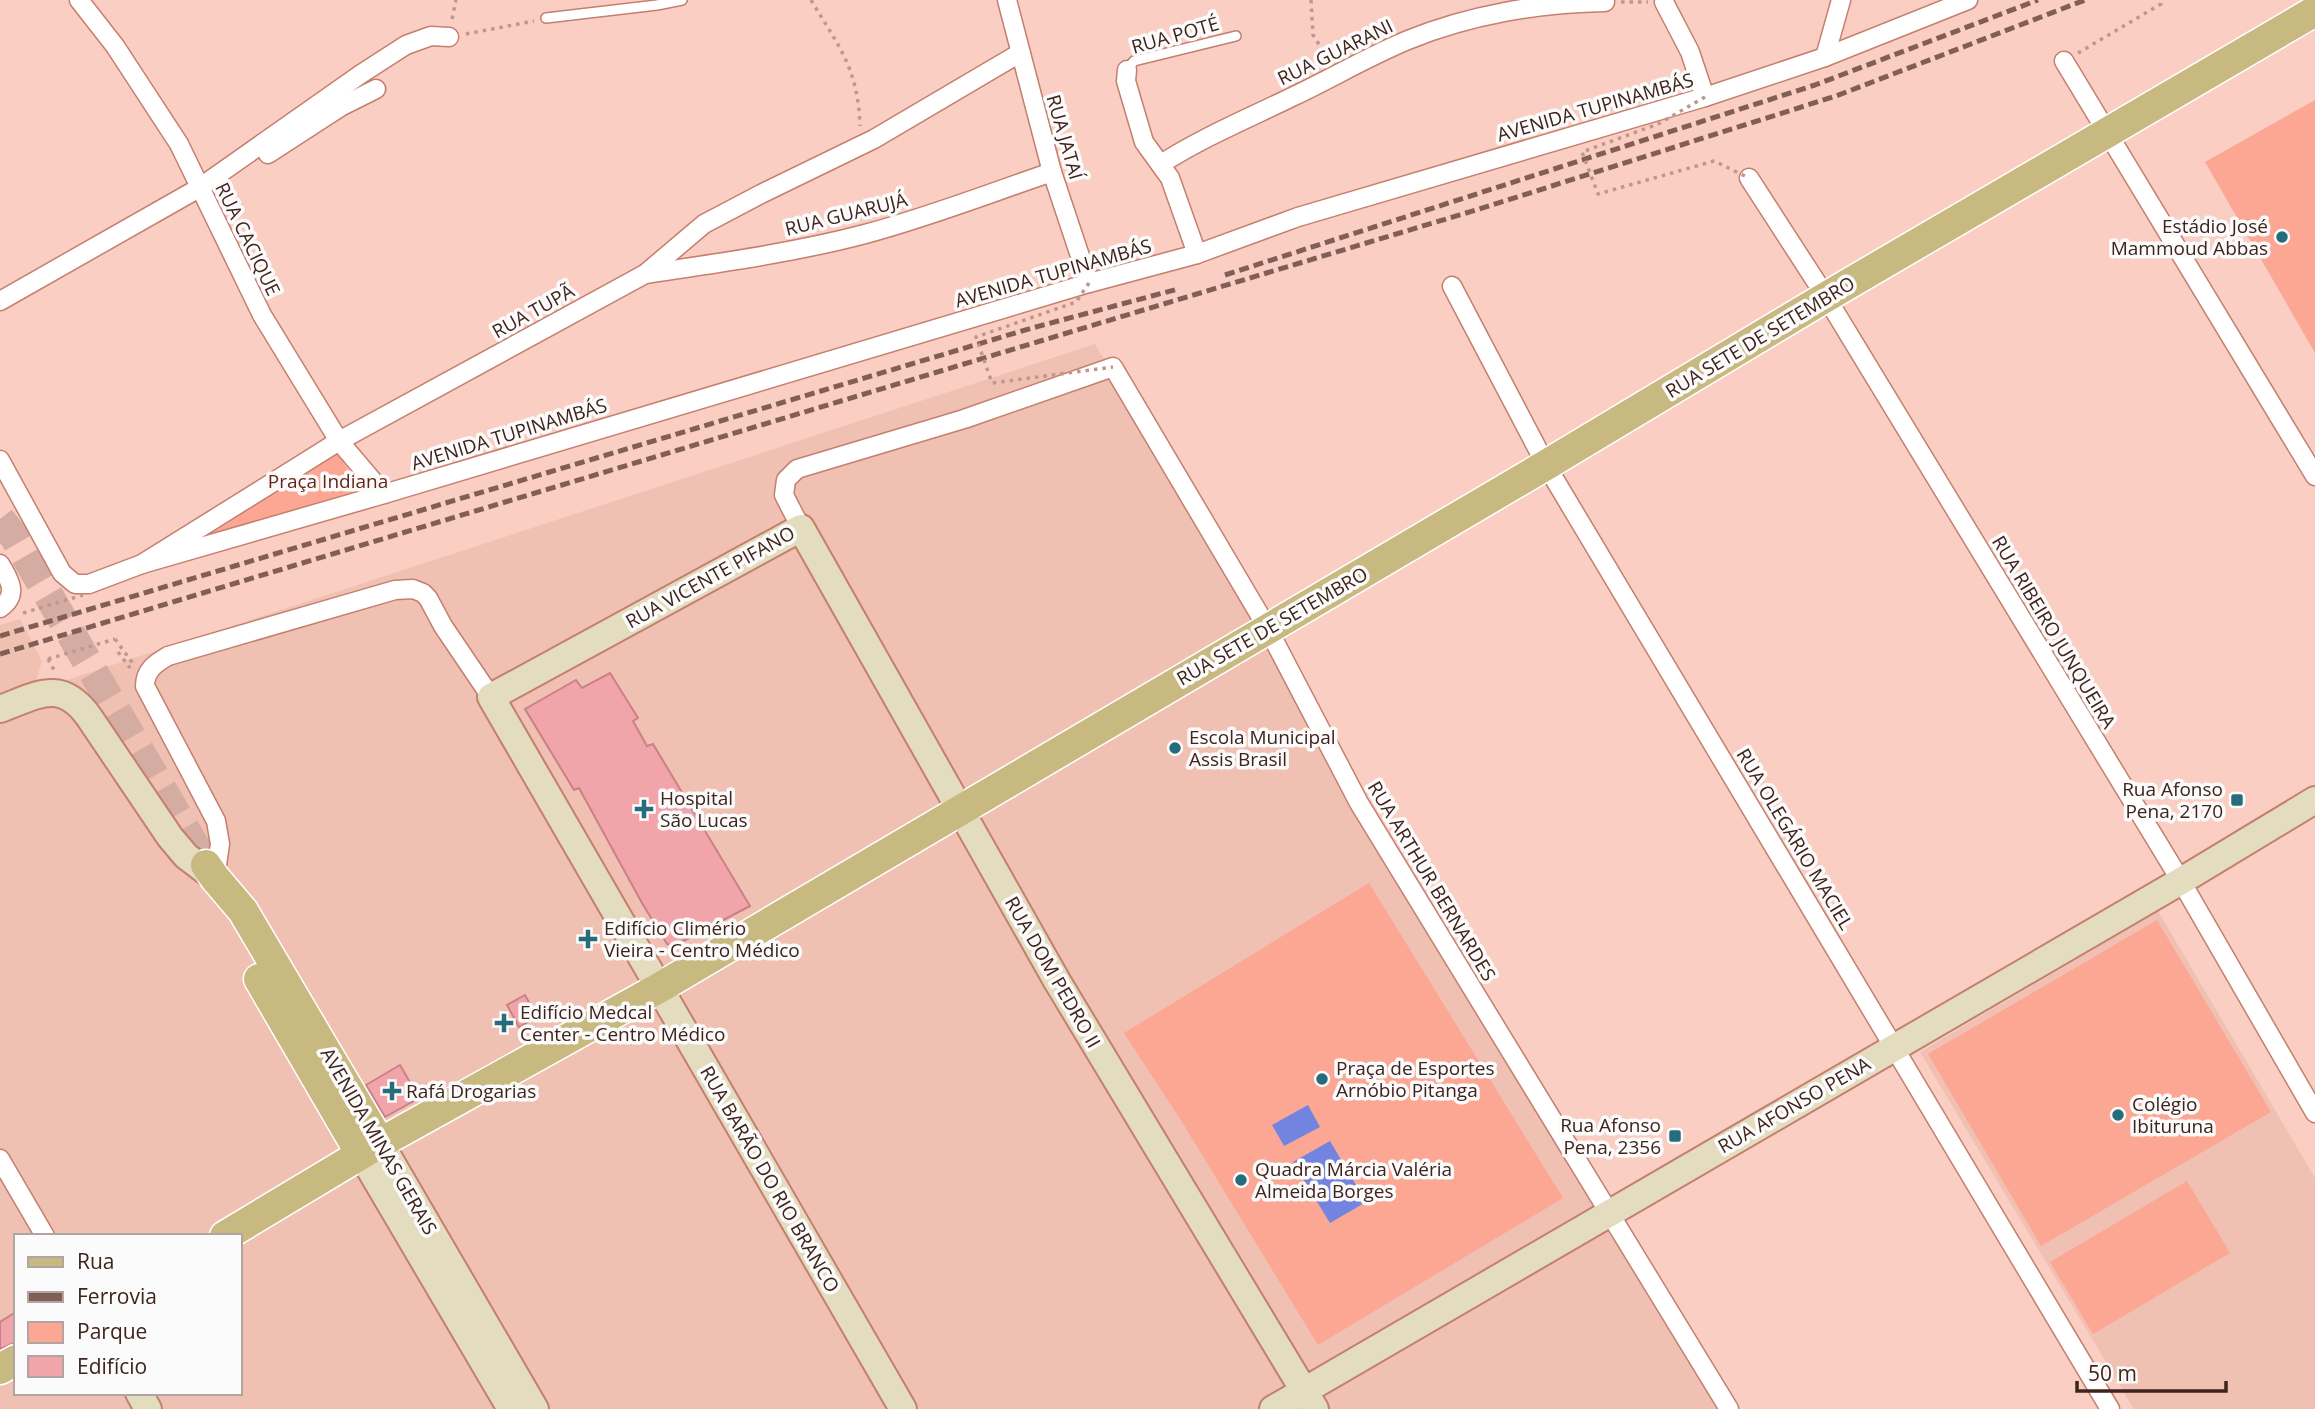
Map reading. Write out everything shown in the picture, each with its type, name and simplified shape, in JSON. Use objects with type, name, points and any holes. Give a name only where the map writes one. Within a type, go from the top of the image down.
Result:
[{"type":"main road","name":"RUA SETE DE SETEMBRO","points":[[228,1234],[371,1148],[659,988],[1826,297],[2315,11]]},
{"type":"main road","name":"AVENIDA MINAS GERAIS","points":[[210,872],[243,911],[371,1148]]},
{"type":"street","name":"RUA CACIQUE","points":[[79,0],[115,46],[179,144],[262,315],[339,441],[384,494]]},
{"type":"street","name":"RUA JATAÍ","points":[[1007,0],[1052,172],[1089,283]]},
{"type":"street","points":[[1825,57],[1841,0]]},
{"type":"street","name":"AVENIDA TUPINAMBÁS","points":[[142,564],[1089,283],[1197,254],[1298,217],[1705,97],[1825,57],[1968,0]]},
{"type":"street","name":"RUA GUARANI","points":[[1161,164],[1220,131],[1395,46],[1433,31],[1546,6],[1605,2]]},
{"type":"street","points":[[1664,2],[1690,52],[1705,97]]},
{"type":"street","points":[[0,301],[200,188],[406,45],[431,36],[449,37]]},
{"type":"street","name":"RUA TUPÃ","points":[[0,460],[62,573],[75,584],[89,584],[142,564],[339,441],[645,274],[704,225],[861,145],[1020,53]]},
{"type":"street","points":[[2064,61],[2315,476]]},
{"type":"street","points":[[1127,70],[1126,81],[1144,142],[1170,178],[1197,254]]},
{"type":"street","points":[[220,174],[246,168],[342,106],[376,89]]},
{"type":"street","name":"RUA GUARUJÁ","points":[[645,274],[715,264],[863,234],[905,223],[1052,172]]},
{"type":"street","name":"RUA RIBEIRO JUNQUEIRA","points":[[1749,178],[1826,297],[2181,881],[2315,1113]]},
{"type":"street","name":"RUA OLEGÁRIO MACIEL","points":[[1452,286],[1546,465],[2110,1409]]},
{"type":"street","name":"RUA VICENTE PIFANO","points":[[491,697],[801,528],[785,495],[786,480],[797,469],[964,419],[1113,367]]},
{"type":"street","name":"RUA ARTHUR BERNARDES","points":[[1113,367],[1268,629],[1359,803],[1729,1409]]},
{"type":"street","name":"RUA DOM PEDRO II","points":[[801,528],[1057,981],[1310,1401]]},
{"type":"street","points":[[0,564],[11,583],[12,592],[7,603],[0,608]]},
{"type":"street","name":"RUA BARÃO DO RIO BRANCO","points":[[146,687],[152,668],[168,656],[395,590],[413,589],[423,593],[433,604],[443,626],[491,697],[903,1409]]},
{"type":"street","points":[[146,687],[216,821],[220,844],[210,872]]},
{"type":"street","name":"AVENIDA MINAS GERAIS","points":[[0,709],[55,691],[74,699],[170,837],[186,856],[210,872]]},
{"type":"street","name":"RUA AFONSO PENA","points":[[1273,1409],[1310,1401],[1609,1212],[2181,881],[2315,800]]},
{"type":"street","name":"AVENIDA MINAS GERAIS","points":[[371,1148],[511,1409]]},
{"type":"street","name":"AVENIDA MINAS GERAIS","points":[[371,1148],[536,1409]]},
{"type":"street","points":[[0,1159],[44,1234]]},
{"type":"lane","points":[[546,18],[682,0]]},
{"type":"lane","name":"RUA POTÉ","points":[[1127,70],[1134,61],[1236,36]]},
{"type":"path","points":[[811,0],[848,59],[859,96],[861,145]]},
{"type":"path","points":[[1311,0],[1313,34],[1317,41]]},
{"type":"path","points":[[2064,61],[2161,4],[2159,0]]},
{"type":"path","points":[[1605,2],[1664,2]]},
{"type":"path","points":[[449,37],[546,18]]},
{"type":"path","points":[[1705,97],[1658,124],[1582,152],[1598,194],[1714,161],[1749,178]]},
{"type":"path","points":[[1089,283],[1076,302],[976,337],[992,383],[1113,367]]},
{"type":"path","points":[[23,613],[83,595]]},
{"type":"path","points":[[48,659],[115,639],[146,687]]},
{"type":"shaded area","points":[[1095,344],[1723,1409],[0,1409],[0,625],[20,619],[42,661],[33,691]]},
{"type":"shaded area","name":"Colégio Ibituruna","points":[[2158,911],[2315,1178],[2315,1409],[2134,1409],[1920,1052]]},
{"type":"green space","name":"Estádio José Mammoud Abbas","points":[[2315,100],[2315,353],[2205,162]]},
{"type":"green space","name":"Praça Indiana","points":[[335,450],[365,495],[171,551]]},
{"type":"green space","name":"Praça de Esportes Arnóbio Pitanga","points":[[1369,883],[1563,1198],[1318,1345],[1182,1122],[1124,1033]]},
{"type":"green space","points":[[2157,920],[2271,1112],[2041,1246],[1928,1054]]},
{"type":"green space","points":[[2187,1181],[2230,1253],[2093,1334],[2050,1262]]},
{"type":"water","points":[[1308,1105],[1320,1127],[1284,1146],[1272,1125]]},
{"type":"water","points":[[1330,1141],[1366,1202],[1330,1223],[1293,1162]]},
{"type":"building","name":"Hospital São Lucas","points":[[610,673],[638,718],[633,721],[647,746],[653,744],[750,906],[674,946],[667,944],[579,788],[574,790],[525,709],[576,680],[582,688]]},
{"type":"building","points":[[525,995],[537,1017],[519,1027],[507,1005]]},
{"type":"building","name":"Rafá Drogarias","points":[[400,1065],[419,1098],[385,1117],[366,1085]]},
{"type":"building","points":[[14,1313],[14,1343],[0,1349],[0,1322]]},
{"type":"tunnel","points":[[0,519],[15,538],[206,865]]},
{"type":"railway","points":[[1225,275],[1815,85],[2038,0]]},
{"type":"railway","points":[[0,654],[1476,210],[1836,96],[2085,0]]},
{"type":"railway","points":[[0,636],[1032,328],[1178,289]]},
{"type":"place","name":"Estádio José Mammoud Abbas","points":[[2282,237]]},
{"type":"place","name":"Escola Municipal Assis Brasil","points":[[1175,748]]},
{"type":"place","name":"Rua Afonso Pena, 2170","points":[[2237,800]]},
{"type":"place","name":"Hospital São Lucas","points":[[644,809]]},
{"type":"place","name":"Edifício Climério Vieira - Centro Médico","points":[[588,939]]},
{"type":"place","name":"Edifício Medcal Center - Centro Médico","points":[[504,1023]]},
{"type":"place","name":"Praça de Esportes Arnóbio Pitanga","points":[[1322,1079]]},
{"type":"place","name":"Rafá Drogarias","points":[[392,1091]]},
{"type":"place","name":"Colégio Ibituruna","points":[[2118,1115]]},
{"type":"place","name":"Rua Afonso Pena, 2356","points":[[1675,1136]]},
{"type":"place","name":"Quadra Márcia Valéria Almeida Borges","points":[[1241,1180]]}]
